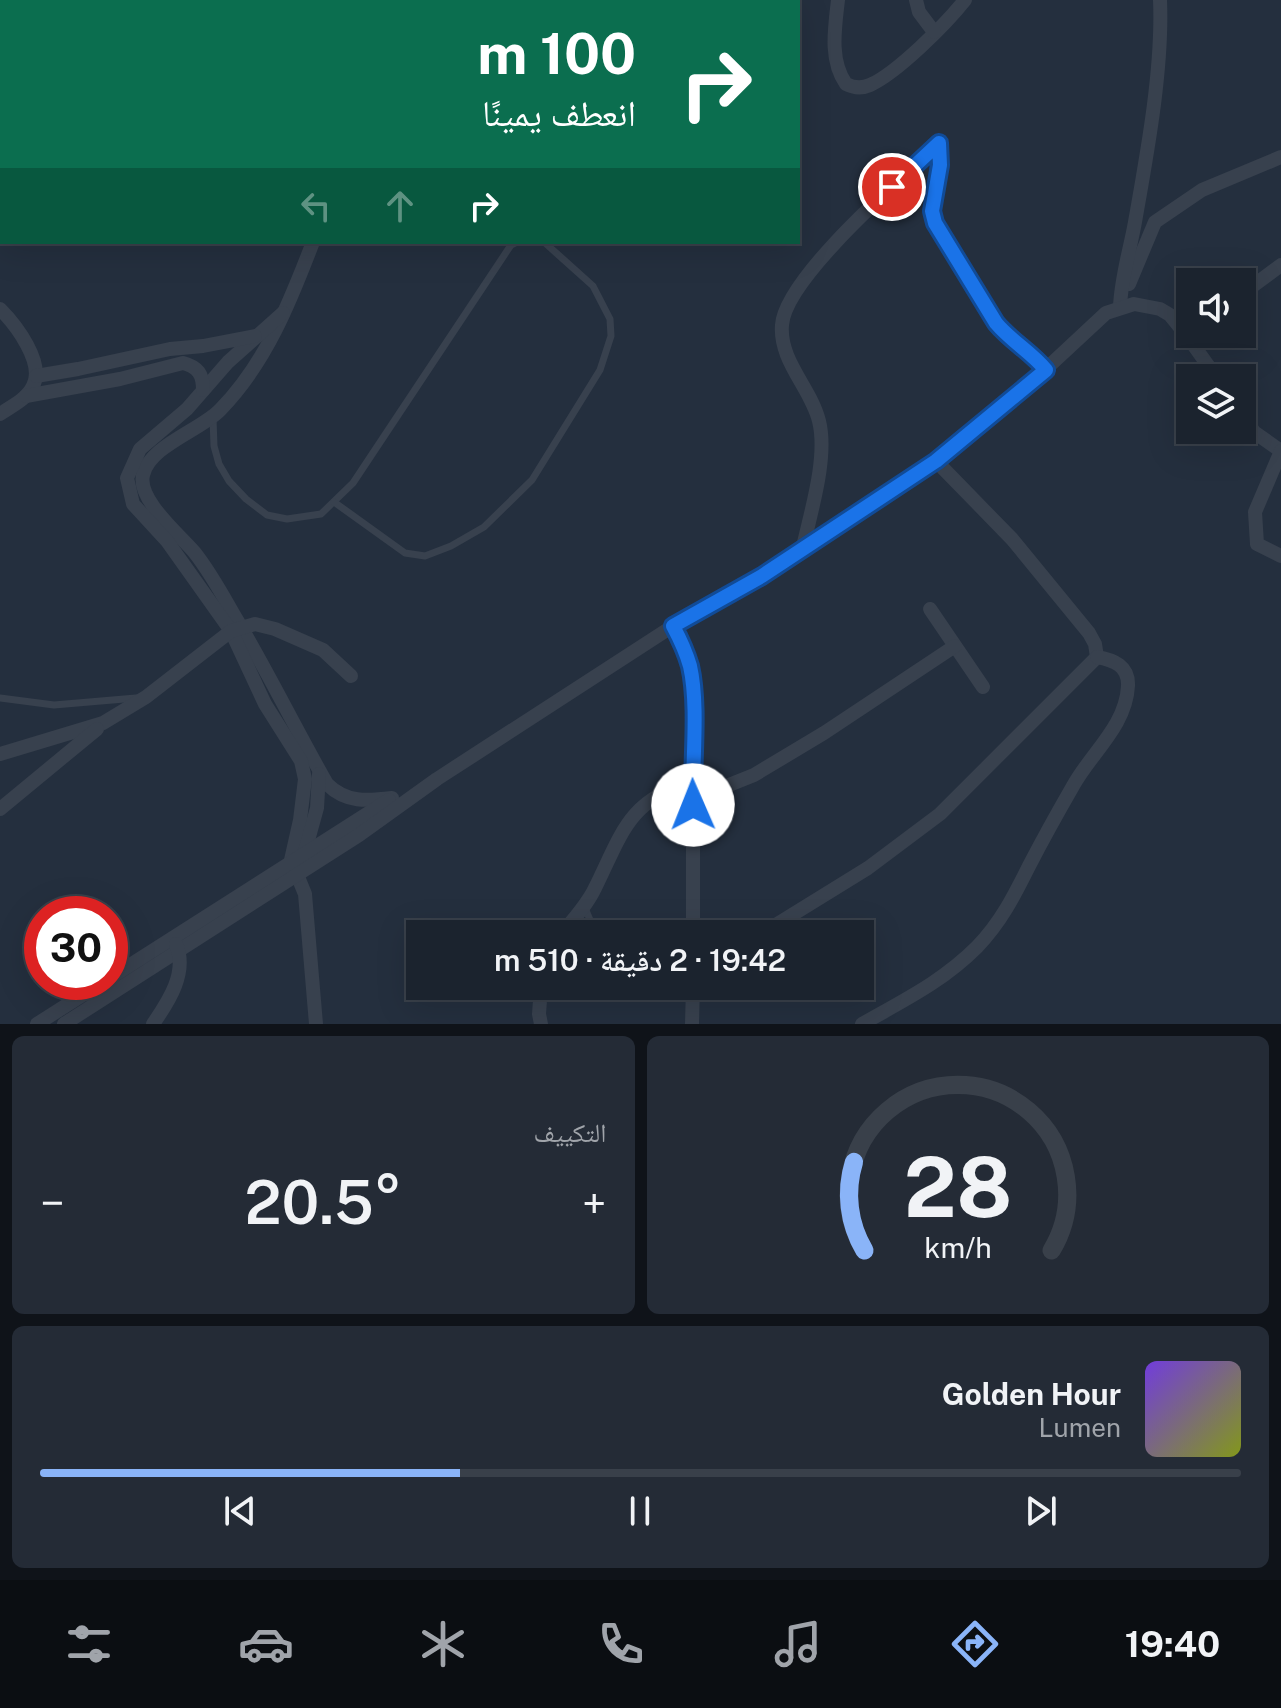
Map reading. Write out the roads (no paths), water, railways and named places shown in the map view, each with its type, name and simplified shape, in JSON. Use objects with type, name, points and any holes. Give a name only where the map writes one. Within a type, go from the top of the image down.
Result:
[{"type":"street","points":[[838,0],[835,26],[837,66],[846,84],[854,87],[870,85],[893,70],[965,0]]},
{"type":"street","points":[[916,0],[919,12],[934,32]]},
{"type":"street","points":[[1120,307],[1145,161],[1161,24],[1160,0]]},
{"type":"street","points":[[803,547],[820,463],[821,435],[815,410],[783,343],[784,309],[803,279],[878,200],[939,143],[940,165],[932,211],[938,230],[996,323],[1006,335],[1036,357],[1046,370]]},
{"type":"street","points":[[1120,307],[1155,222],[1202,190],[1281,157]]},
{"type":"street","points":[[312,244],[267,349],[234,396],[213,418],[169,444],[152,459],[142,476],[143,486],[153,505],[196,554],[236,629],[290,712],[327,784],[342,797],[369,801],[392,798]]},
{"type":"street","points":[[1256,284],[1281,265]]},
{"type":"street","points":[[297,863],[393,812],[437,779],[673,626],[762,576],[936,461],[1046,370],[1106,313],[1134,304],[1160,309],[1176,321]]},
{"type":"street","points":[[0,309],[28,348],[36,376],[26,396],[0,414]]},
{"type":"street","points":[[283,313],[255,336],[187,409],[140,449],[127,478],[133,504],[167,541],[236,629],[265,704],[304,769],[297,863],[305,894],[316,1024]]},
{"type":"street","points":[[36,376],[170,349],[255,336]]},
{"type":"street","points":[[26,396],[120,379],[183,363],[199,371],[203,390]]},
{"type":"street","points":[[1256,433],[1281,451],[1255,512],[1257,544],[1281,556]]},
{"type":"street","points":[[936,461],[1012,539],[1089,633],[1097,657]]},
{"type":"street","points":[[930,609],[983,687]]},
{"type":"street","points":[[0,809],[103,723],[146,697],[236,629],[255,624],[299,640],[323,650],[351,676]]},
{"type":"street","points":[[673,626],[690,667],[693,695],[693,920]]},
{"type":"street","points":[[572,920],[594,891],[614,844],[632,817],[656,798],[692,782],[710,788],[724,787],[754,775],[824,733],[955,646]]},
{"type":"street","points":[[784,920],[868,868],[940,814],[1097,657]]},
{"type":"street","points":[[862,1024],[932,986],[959,964],[998,924],[1073,785],[1115,727],[1125,705],[1128,676],[1113,660],[1097,657]]},
{"type":"street","points":[[0,754],[103,723]]},
{"type":"street","points":[[297,863],[317,808],[319,769]]},
{"type":"street","points":[[64,1024],[392,798],[437,779]]},
{"type":"street","points":[[128,969],[176,944]]},
{"type":"street","points":[[153,1024],[176,982],[181,964],[176,944]]},
{"type":"street","points":[[37,1024],[75,1000]]},
{"type":"street","points":[[540,1000],[541,1024]]},
{"type":"street","points":[[692,1024],[693,1000]]},
{"type":"lane","points":[[213,418],[214,446],[219,464],[229,481],[246,499],[267,515],[287,519],[321,514],[353,483],[513,244]]},
{"type":"lane","points":[[334,502],[405,553],[425,556],[451,546],[484,527],[532,480],[600,370],[611,336],[610,319],[593,286],[546,244]]},
{"type":"lane","points":[[0,698],[54,705],[146,697]]},
{"type":"lane","points":[[584,906],[590,920]]}]
